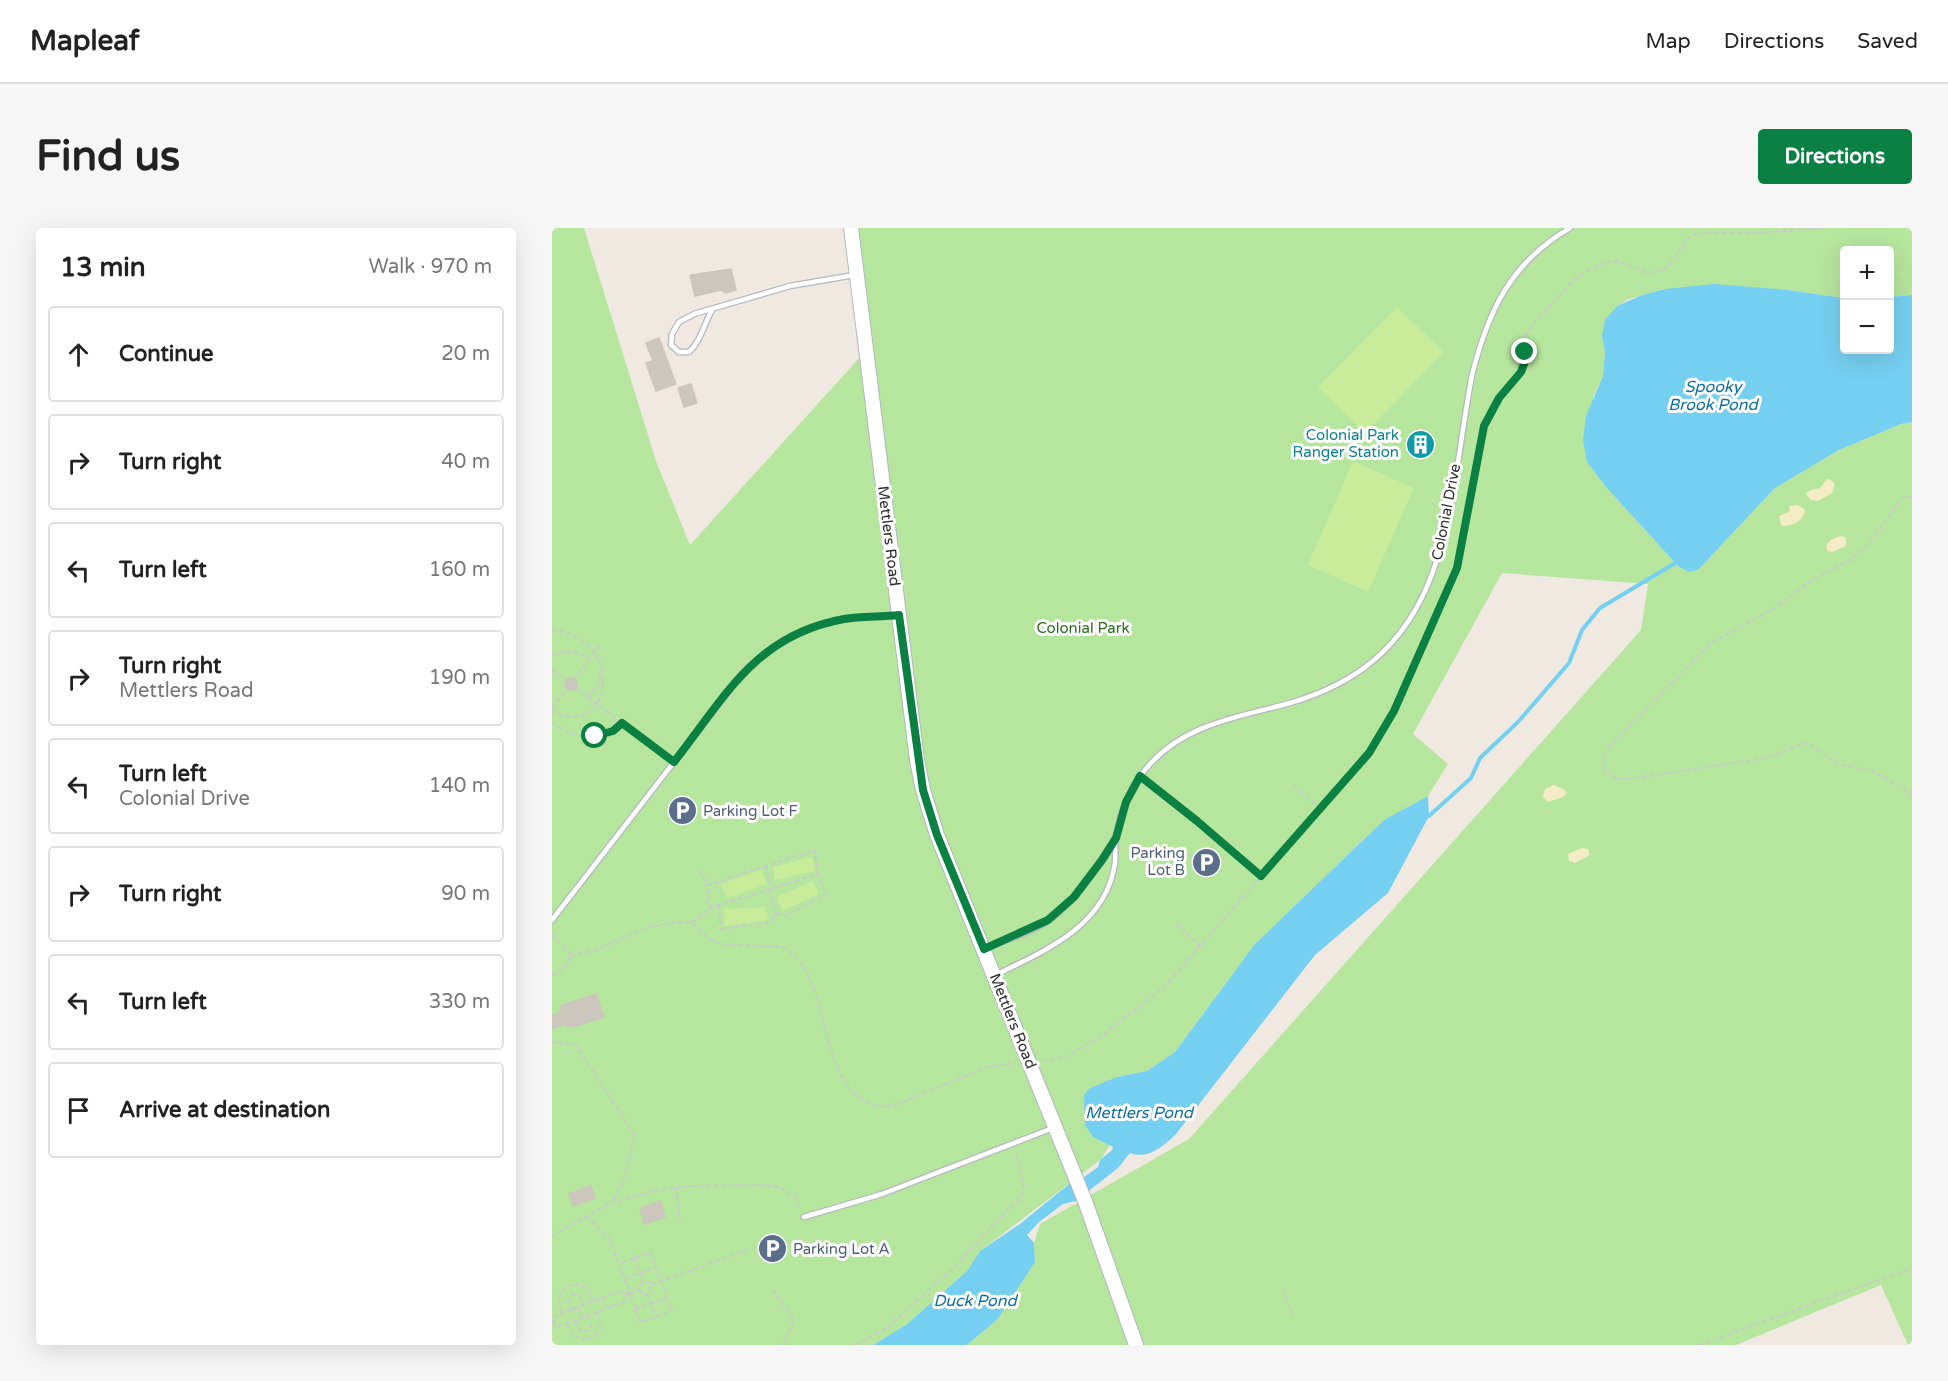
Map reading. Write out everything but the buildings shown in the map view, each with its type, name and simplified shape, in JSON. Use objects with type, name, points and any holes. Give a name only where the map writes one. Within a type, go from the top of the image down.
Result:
[{"type":"street","name":"Mettlers Road","points":[[850,228],[923,790],[937,835],[1085,1201],[1136,1345]]},
{"type":"lane","name":"Colonial Drive","points":[[994,975],[1046,951],[1081,926],[1094,912],[1111,881],[1115,863],[1116,838],[1126,802],[1140,776],[1165,749],[1201,727],[1296,701],[1333,688],[1377,659],[1402,630],[1428,587],[1440,551],[1472,375],[1492,312],[1501,293],[1526,262],[1542,247],[1570,228]]},
{"type":"lane","points":[[712,310],[697,344],[689,352],[679,352],[671,345],[672,334],[679,322],[694,314],[790,286],[856,274]]},
{"type":"lane","points":[[552,920],[742,674],[767,650],[786,638],[824,623],[846,618],[899,615]]},
{"type":"lane","points":[[1140,776],[1241,859]]},
{"type":"lane","name":"Colonial Drive","points":[[984,949],[1034,928],[1063,908],[1087,881],[1116,838]]},
{"type":"lane","points":[[804,1217],[882,1194],[1056,1127]]},
{"type":"path","points":[[1037,1062],[1066,1057],[1103,1035],[1164,987],[1369,753],[1384,729],[1411,673],[1457,568],[1484,426],[1499,398],[1521,372],[1524,364],[1523,341],[1534,322],[1575,279],[1606,262],[1618,261],[1648,273],[1669,266],[1681,246],[1694,235],[1705,232],[1796,231],[1821,228]]},
{"type":"path","points":[[1912,497],[1904,497],[1899,502],[1869,544],[1850,560],[1804,585],[1783,603],[1768,612],[1712,642],[1607,749],[1603,759],[1603,767],[1607,775],[1614,779],[1628,778],[1767,758],[1800,744],[1809,743],[1838,764],[1873,771],[1912,794]]},
{"type":"path","points":[[552,630],[578,637],[594,652],[602,666],[604,687],[597,704],[580,717],[564,717],[552,710],[567,688]]},
{"type":"path","points":[[574,679],[600,645]]},
{"type":"path","points":[[552,655],[570,651],[590,657]]},
{"type":"path","points":[[587,697],[597,686],[602,666]]},
{"type":"path","points":[[552,671],[566,680]]},
{"type":"path","points":[[576,688],[674,762]]},
{"type":"path","points":[[552,722],[570,733],[588,737],[613,731],[622,723]]},
{"type":"path","points":[[1294,786],[1320,808]]},
{"type":"path","points":[[708,885],[815,850],[818,874],[825,895],[783,916],[776,914]]},
{"type":"path","points":[[1241,859],[1261,876]]},
{"type":"path","points":[[719,905],[721,929],[771,922],[776,914],[765,866]]},
{"type":"path","points":[[699,870],[708,885],[710,908]]},
{"type":"path","points":[[692,923],[710,908],[818,874]]},
{"type":"path","points":[[571,955],[595,950],[648,927],[677,922],[692,923],[708,938],[720,944],[774,945],[790,951],[807,973],[836,1064],[843,1079],[856,1093],[875,1106],[900,1102],[987,1067],[1021,1063]]},
{"type":"path","points":[[1176,924],[1201,946]]},
{"type":"path","points":[[552,934],[571,955]]},
{"type":"path","points":[[552,975],[567,964],[571,955]]},
{"type":"path","points":[[552,1042],[576,1045],[635,1136],[623,1181],[612,1202]]},
{"type":"path","points":[[855,1345],[888,1327],[951,1270],[1022,1195],[1024,1185],[1014,1144]]},
{"type":"path","points":[[552,1236],[612,1202],[689,1186],[779,1187],[795,1197],[804,1217]]},
{"type":"path","points":[[676,1188],[680,1221]]},
{"type":"path","points":[[587,1216],[609,1239],[640,1322],[672,1311],[650,1252],[619,1263]]},
{"type":"path","points":[[651,1285],[747,1250]]},
{"type":"path","points":[[634,1258],[643,1282]]},
{"type":"path","points":[[625,1278],[656,1267]]},
{"type":"path","points":[[1700,1345],[1912,1268]]},
{"type":"path","points":[[643,1282],[650,1282],[651,1285]]},
{"type":"path","points":[[639,1290],[643,1282]]},
{"type":"path","points":[[562,1313],[560,1295],[570,1285],[580,1284],[586,1288],[593,1301]]},
{"type":"path","points":[[570,1285],[573,1294]]},
{"type":"path","points":[[647,1294],[650,1292],[651,1285]]},
{"type":"path","points":[[1282,1289],[1292,1315]]},
{"type":"path","points":[[622,1290],[626,1301],[556,1327],[553,1323],[553,1317],[602,1298],[622,1290]]},
{"type":"path","points":[[624,1296],[639,1290]]},
{"type":"path","points":[[639,1290],[647,1294],[656,1317]]},
{"type":"path","points":[[773,1290],[794,1320],[783,1345]]},
{"type":"path","points":[[573,1294],[579,1295],[584,1305]]},
{"type":"path","points":[[572,1310],[569,1300],[573,1294]]},
{"type":"path","points":[[602,1298],[606,1308]]},
{"type":"path","points":[[635,1309],[667,1298]]},
{"type":"path","points":[[578,1307],[582,1318]]},
{"type":"path","points":[[567,1323],[570,1332],[577,1339],[590,1340],[601,1328],[597,1312]]},
{"type":"path","points":[[576,1320],[579,1329],[590,1329],[587,1316]]},
{"type":"path","points":[[586,1330],[590,1340]]},
{"type":"green space","name":"Colonial Park","points":[[552,228],[584,228],[656,461],[690,545],[871,345],[854,228],[1912,228],[1912,295],[1894,297],[1894,246],[1840,246],[1840,297],[1788,290],[1663,289],[1629,299],[1617,306],[1602,336],[1605,352],[1603,376],[1593,397],[1587,462],[1605,486],[1679,567],[1689,572],[1698,570],[1775,488],[1839,450],[1901,424],[1912,422],[1912,1345],[1908,1345],[1881,1285],[1736,1345],[967,1345],[998,1319],[1035,1262],[1034,1243],[1040,1224],[1189,1139],[1641,630],[1648,584],[1502,573],[1413,734],[1448,764],[1428,796],[1384,820],[1255,944],[1175,1052],[1147,1071],[1117,1077],[1093,1137],[1110,1145],[1100,1160],[980,1251],[967,1271],[906,1325],[873,1345],[552,1345]]},
{"type":"green space","points":[[1397,307],[1444,352],[1365,433],[1318,387]]},
{"type":"green space","points":[[1353,461],[1414,488],[1368,592],[1308,565]]},
{"type":"green space","points":[[812,857],[815,871],[775,880],[773,867]]},
{"type":"green space","points":[[761,870],[767,884],[727,898],[721,884]]},
{"type":"green space","points":[[813,881],[819,894],[782,911],[777,897]]},
{"type":"green space","points":[[766,907],[768,920],[725,926],[724,909]]},
{"type":"sand","points":[[1827,479],[1835,485],[1832,493],[1818,501],[1810,500],[1806,493],[1820,488]]},
{"type":"sand","points":[[1798,505],[1805,510],[1802,517],[1792,524],[1781,525],[1779,516],[1789,512],[1790,506]]},
{"type":"sand","points":[[1842,536],[1846,538],[1846,546],[1832,552],[1828,551],[1826,548],[1830,541]]},
{"type":"sand","points":[[1554,785],[1565,790],[1566,794],[1547,802],[1543,796],[1545,789]]},
{"type":"sand","points":[[1582,848],[1588,849],[1590,855],[1575,863],[1569,861],[1568,854]]},
{"type":"water","name":"Spooky Brook Pond","points":[[1714,284],[1788,290],[1840,297],[1840,354],[1894,354],[1894,297],[1912,295],[1912,422],[1901,424],[1839,450],[1775,488],[1698,570],[1689,572],[1679,567],[1605,486],[1587,462],[1583,440],[1586,416],[1603,376],[1605,352],[1602,336],[1605,320],[1617,306],[1642,295],[1665,289]]},
{"type":"water","name":"Mettlers Pond","points":[[1428,796],[1429,816],[1388,893],[1315,955],[1176,1134],[1155,1151],[1143,1155],[1130,1153],[1118,1168],[1076,1201],[1063,1204],[1039,1222],[1027,1235],[1034,1243],[1035,1262],[998,1319],[967,1345],[873,1345],[906,1325],[967,1271],[980,1251],[1020,1224],[1069,1184],[1083,1178],[1098,1167],[1100,1160],[1113,1147],[1093,1137],[1085,1125],[1084,1095],[1090,1088],[1117,1077],[1147,1071],[1175,1052],[1255,944],[1384,820]]},
{"type":"waterway","points":[[1429,816],[1471,778],[1480,758],[1518,722],[1569,663],[1582,630],[1600,608],[1677,562]]},
{"type":"place","name":"Colonial Park Ranger Station","points":[[1420,444]]},
{"type":"place","name":"Parking Lot F","points":[[682,811]]},
{"type":"place","name":"Parking Lot B","points":[[1206,862]]},
{"type":"place","name":"Parking Lot A","points":[[772,1249]]},
{"type":"route","points":[[595,736],[613,731],[622,723],[674,762],[742,674],[767,650],[786,638],[824,623],[846,618],[899,615],[917,760],[923,790],[937,835],[984,949],[1048,920],[1074,897],[1116,838],[1126,802],[1140,776],[1261,876],[1369,753],[1394,711],[1457,568],[1484,426],[1499,398],[1521,372],[1525,352]]},
{"type":"water label","name":"Duck Pond","points":[[975,1301]]}]
